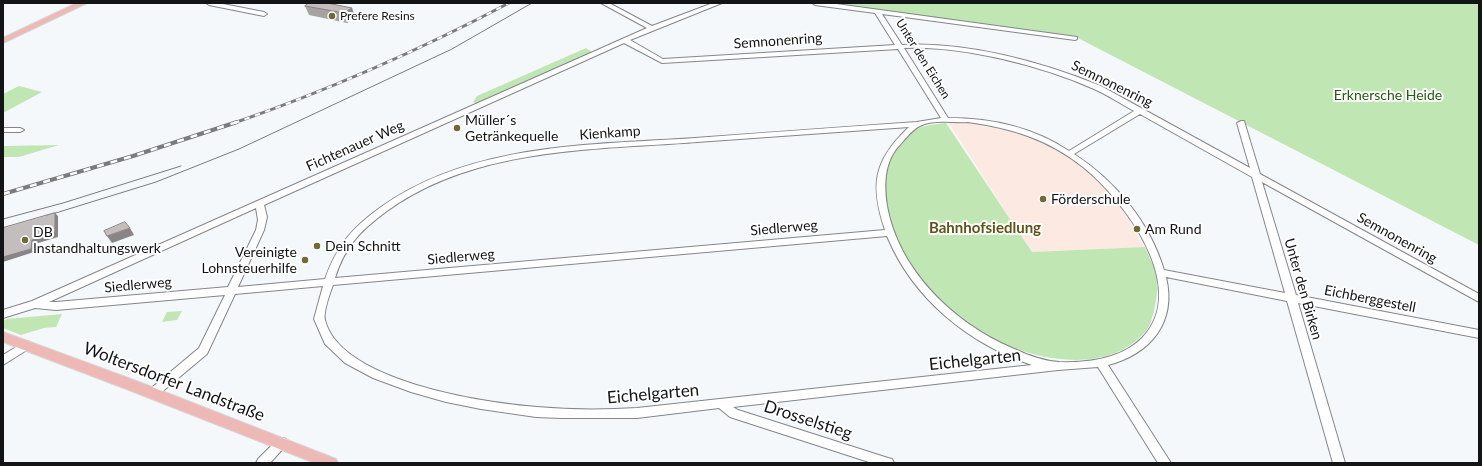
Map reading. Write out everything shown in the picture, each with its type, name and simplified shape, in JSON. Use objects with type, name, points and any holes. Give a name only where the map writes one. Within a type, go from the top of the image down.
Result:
[{"type":"main road","points":[[3,41],[83,3]]},
{"type":"main road","name":"Woltersdorfer Landstraße","points":[[3,337],[153,393],[331,463]]},
{"type":"street","points":[[209,3],[264,14]]},
{"type":"street","points":[[604,3],[652,28]]},
{"type":"street","name":"Fichtenauer Weg","points":[[3,314],[35,304],[624,40],[719,3]]},
{"type":"street","points":[[815,3],[1075,38]]},
{"type":"street","name":"Unter den Eichen","points":[[878,12],[946,121]]},
{"type":"street","name":"Semnonenring","points":[[624,40],[662,65],[899,46],[946,48],[1042,67],[1086,83],[1140,111],[1479,298]]},
{"type":"street","points":[[1069,154],[1140,111]]},
{"type":"street","points":[[946,121],[981,121],[1010,126],[1040,138],[1069,154],[1098,176],[1124,204],[1142,229],[1161,273],[1165,294],[1163,310],[1158,325],[1149,339],[1137,350],[1117,360],[1101,363],[1058,366],[1044,364],[991,342],[967,328],[952,316],[929,294],[916,278],[890,233],[883,211],[880,186],[884,162],[894,147],[918,124],[946,121]]},
{"type":"street","name":"Unter den Birken","points":[[1241,123],[1257,175],[1290,298],[1339,463]]},
{"type":"street","name":"Kienkamp","points":[[330,282],[344,248],[351,238],[384,208],[399,198],[438,178],[490,162],[525,154],[560,150],[918,124]]},
{"type":"street","points":[[3,130],[20,130]]},
{"type":"street","points":[[153,393],[193,361],[203,351],[260,230],[262,223],[261,207],[259,204]]},
{"type":"street","name":"Siedlerweg","points":[[35,304],[56,306],[890,233]]},
{"type":"street","name":"Eichberggestell","points":[[1161,273],[1479,334]]},
{"type":"street","name":"Eichelgarten","points":[[330,282],[319,319],[320,328],[328,342],[341,354],[371,373],[412,388],[448,397],[510,409],[560,413],[612,414],[720,404],[1058,366]]},
{"type":"street","points":[[3,361],[26,345]]},
{"type":"street","points":[[1101,363],[1165,463]]},
{"type":"street","name":"Drosselstieg","points":[[720,404],[734,414],[888,463]]},
{"type":"street","points":[[262,463],[282,443]]},
{"type":"shaded area","points":[[948,122],[981,123],[1010,129],[1036,138],[1058,150],[1086,170],[1107,191],[1131,223],[1144,247],[1032,252]]},
{"type":"green space","name":"Erknersche Heide","points":[[824,3],[1479,3],[1479,245],[1074,36]]},
{"type":"green space","points":[[586,48],[592,52],[477,104],[473,102],[477,96]]},
{"type":"green space","points":[[19,86],[42,92],[3,113],[3,94]]},
{"type":"green space","points":[[946,123],[1032,252],[1145,247],[1155,270],[1157,290],[1151,322],[1140,337],[1126,348],[1111,355],[1094,359],[1058,359],[1041,356],[1024,352],[993,339],[964,320],[937,297],[915,271],[901,247],[890,219],[885,189],[887,171],[893,154],[898,146],[917,129],[933,124]]},
{"type":"green space","points":[[59,145],[19,157],[3,157],[3,146]]},
{"type":"green space","points":[[182,311],[177,320],[162,322],[167,312]]},
{"type":"green space","points":[[62,314],[56,327],[44,328],[21,335],[3,328],[3,321],[7,319]]},
{"type":"building","points":[[309,3],[327,3],[352,8],[344,13],[305,6]]},
{"type":"building","name":"DB Instandhaltungswerk","points":[[55,213],[55,233],[32,240],[31,249],[3,257],[3,228]]},
{"type":"building","points":[[125,222],[130,228],[107,236],[104,231]]},
{"type":"tram line","points":[[46,216],[156,182],[239,149],[452,49],[532,3]]},
{"type":"tram line","points":[[3,219],[63,203],[181,166]]},
{"type":"railway","points":[[234,123],[305,97],[374,68],[442,37],[509,3]]},
{"type":"railway","points":[[3,194],[133,156],[234,123]]},
{"type":"place","name":"Prefere Resins","points":[[332,16]]},
{"type":"place","name":"Müller´s Getränkequelle","points":[[457,128]]},
{"type":"place","name":"Förderschule","points":[[1043,199]]},
{"type":"place","name":"Am Rund","points":[[1137,229]]},
{"type":"place","name":"DB Instandhaltungswerk","points":[[25,240]]},
{"type":"place","name":"Dein Schnitt","points":[[317,246]]},
{"type":"place","name":"Vereinigte Lohnsteuerhilfe","points":[[305,260]]},
{"type":"district","name":"Bahnhofsiedlung","points":[[985,228]]}]
